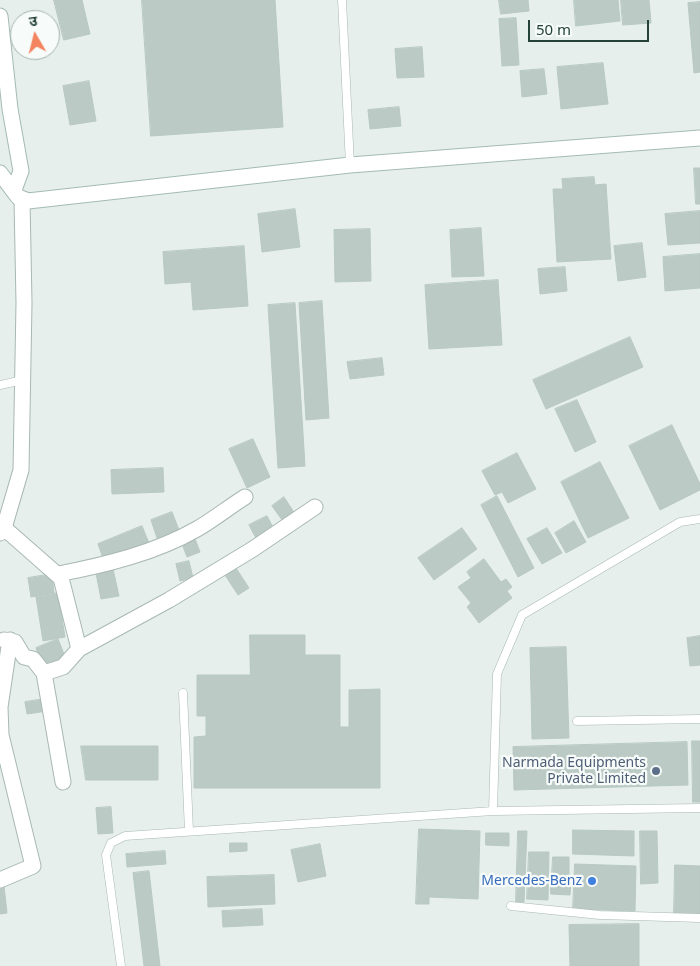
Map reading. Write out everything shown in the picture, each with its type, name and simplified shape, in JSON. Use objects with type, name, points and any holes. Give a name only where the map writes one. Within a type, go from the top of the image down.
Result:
[{"type":"street","points":[[0,16],[10,109],[21,171],[18,195],[23,380],[22,470],[2,531],[61,578],[79,649]]},
{"type":"street","points":[[18,195],[350,165],[700,138]]},
{"type":"street","points":[[0,173],[18,195]]},
{"type":"street","points":[[58,574],[130,557],[170,542],[197,529],[244,497]]},
{"type":"street","points":[[44,673],[63,667],[79,649],[169,600],[254,549],[315,507]]},
{"type":"street","points":[[0,880],[33,866],[1,735],[0,707],[5,640],[18,645],[24,657],[34,660],[44,673],[64,782]]},
{"type":"lane","points":[[342,0],[350,165]]},
{"type":"lane","points":[[0,385],[23,380]]},
{"type":"lane","points":[[493,811],[497,674],[522,615],[680,522],[700,519]]},
{"type":"lane","points":[[182,693],[189,831]]},
{"type":"lane","points":[[577,721],[700,719]]},
{"type":"lane","points":[[120,966],[106,855],[111,843],[125,836],[493,811],[700,808]]},
{"type":"lane","points":[[511,906],[600,916],[700,918]]},
{"type":"building","points":[[54,0],[82,0],[90,34],[64,40],[60,24],[60,10],[56,10]]},
{"type":"building","points":[[142,0],[275,0],[283,127],[151,136]]},
{"type":"building","points":[[499,0],[528,0],[529,11],[501,14]]},
{"type":"building","points":[[574,0],[618,0],[620,21],[576,26]]},
{"type":"building","points":[[621,0],[649,0],[651,23],[623,25]]},
{"type":"building","points":[[700,2],[700,72],[694,73],[688,3]]},
{"type":"building","points":[[516,18],[519,65],[502,66],[499,19]]},
{"type":"building","points":[[422,47],[424,77],[397,78],[395,49]]},
{"type":"building","points":[[603,63],[608,104],[561,109],[557,67]]},
{"type":"building","points":[[544,69],[547,94],[522,97],[520,71]]},
{"type":"building","points":[[89,81],[96,121],[70,125],[63,86]]},
{"type":"building","points":[[399,107],[401,126],[370,129],[368,110]]},
{"type":"building","points":[[694,168],[700,168],[700,204],[696,204]]},
{"type":"building","points":[[594,177],[595,185],[606,184],[611,259],[557,262],[553,189],[563,189],[562,179]]},
{"type":"building","points":[[295,209],[300,247],[262,252],[258,214]]},
{"type":"building","points":[[700,211],[700,243],[668,245],[665,214]]},
{"type":"building","points":[[481,228],[484,276],[452,277],[450,230]]},
{"type":"building","points":[[370,229],[371,281],[335,282],[334,230]]},
{"type":"building","points":[[642,243],[646,277],[618,281],[614,246]]},
{"type":"building","points":[[244,246],[248,306],[193,310],[191,282],[165,284],[163,252]]},
{"type":"building","points":[[700,254],[700,288],[665,291],[663,257]]},
{"type":"building","points":[[565,267],[567,291],[540,294],[538,269]]},
{"type":"building","points":[[498,280],[502,345],[429,349],[425,285]]},
{"type":"building","points":[[322,301],[329,418],[306,420],[299,303]]},
{"type":"building","points":[[295,303],[305,466],[278,468],[268,305]]},
{"type":"building","points":[[630,337],[643,367],[546,409],[533,380]]},
{"type":"building","points":[[382,358],[384,375],[350,379],[347,362]]},
{"type":"building","points":[[577,400],[596,442],[575,452],[555,409]]},
{"type":"building","points":[[672,425],[700,484],[700,490],[660,510],[629,446]]},
{"type":"building","points":[[253,439],[270,477],[247,488],[229,449]]},
{"type":"building","points":[[517,453],[536,489],[508,503],[502,492],[495,495],[482,471]]},
{"type":"building","points":[[600,462],[629,518],[588,538],[561,482]]},
{"type":"building","points":[[163,468],[164,492],[112,494],[111,470]]},
{"type":"building","points":[[497,496],[534,568],[518,577],[481,505]]},
{"type":"building","points":[[284,497],[297,517],[285,524],[272,506]]},
{"type":"building","points":[[172,512],[179,530],[157,538],[151,520]]},
{"type":"building","points":[[267,516],[276,533],[258,542],[249,525]]},
{"type":"building","points":[[574,521],[586,542],[566,553],[555,533]]},
{"type":"building","points":[[142,526],[149,543],[104,561],[98,544]]},
{"type":"building","points":[[462,528],[477,549],[434,580],[418,558]]},
{"type":"building","points":[[547,528],[562,553],[542,564],[527,539]]},
{"type":"building","points":[[194,536],[200,552],[187,557],[181,541]]},
{"type":"building","points":[[484,559],[501,582],[506,579],[512,587],[507,591],[512,598],[479,623],[467,607],[471,603],[458,587],[471,578],[467,572]]},
{"type":"building","points":[[189,561],[193,578],[180,581],[176,564]]},
{"type":"building","points":[[234,565],[249,588],[238,595],[223,572]]},
{"type":"building","points":[[113,569],[119,596],[101,599],[96,573]]},
{"type":"building","points":[[52,574],[54,593],[31,597],[28,578]]},
{"type":"building","points":[[58,593],[65,637],[43,641],[36,597]]},
{"type":"building","points":[[250,635],[305,635],[305,655],[340,655],[340,727],[349,727],[349,690],[380,689],[380,788],[194,788],[194,737],[206,736],[206,716],[197,716],[197,675],[250,675]]},
{"type":"building","points":[[700,636],[700,665],[690,666],[687,638]]},
{"type":"building","points":[[58,639],[66,659],[44,668],[36,648]]},
{"type":"building","points":[[566,647],[569,738],[532,739],[530,648]]},
{"type":"building","points":[[45,699],[47,711],[27,714],[25,702]]},
{"type":"building","points":[[692,741],[700,741],[700,802],[693,802]]},
{"type":"building","points":[[687,742],[688,785],[514,790],[513,747]]},
{"type":"building","points":[[81,746],[158,746],[158,780],[86,780]]},
{"type":"building","points":[[111,807],[113,833],[98,834],[96,808]]},
{"type":"building","points":[[419,829],[480,831],[478,899],[429,897],[429,904],[416,904]]},
{"type":"building","points":[[573,830],[634,831],[634,856],[573,854]]},
{"type":"building","points":[[518,831],[527,831],[524,902],[516,902]]},
{"type":"building","points":[[640,831],[657,831],[658,883],[641,884]]},
{"type":"building","points":[[486,833],[509,833],[509,846],[486,845]]},
{"type":"building","points":[[230,843],[247,843],[247,851],[230,852]]},
{"type":"building","points":[[320,844],[326,876],[298,882],[291,850]]},
{"type":"building","points":[[165,851],[166,864],[127,867],[126,854]]},
{"type":"building","points":[[529,852],[549,852],[548,900],[527,899]]},
{"type":"building","points":[[553,857],[569,857],[569,875],[552,875]]},
{"type":"building","points":[[575,864],[636,866],[635,911],[573,909]]},
{"type":"building","points":[[675,865],[700,866],[700,914],[674,914]]},
{"type":"building","points":[[149,871],[160,966],[144,966],[133,873]]},
{"type":"building","points":[[274,875],[275,904],[208,907],[207,877]]},
{"type":"building","points":[[551,882],[571,883],[570,895],[551,894]]},
{"type":"building","points":[[4,886],[7,913],[0,914],[0,887]]},
{"type":"building","points":[[262,909],[263,925],[223,927],[222,911]]},
{"type":"building","points":[[639,924],[639,966],[570,966],[569,925]]},
{"type":"place","name":"Narmada Equipments Private Limited","points":[[656,771]]},
{"type":"place","name":"Mercedes-Benz","points":[[592,881]]}]
